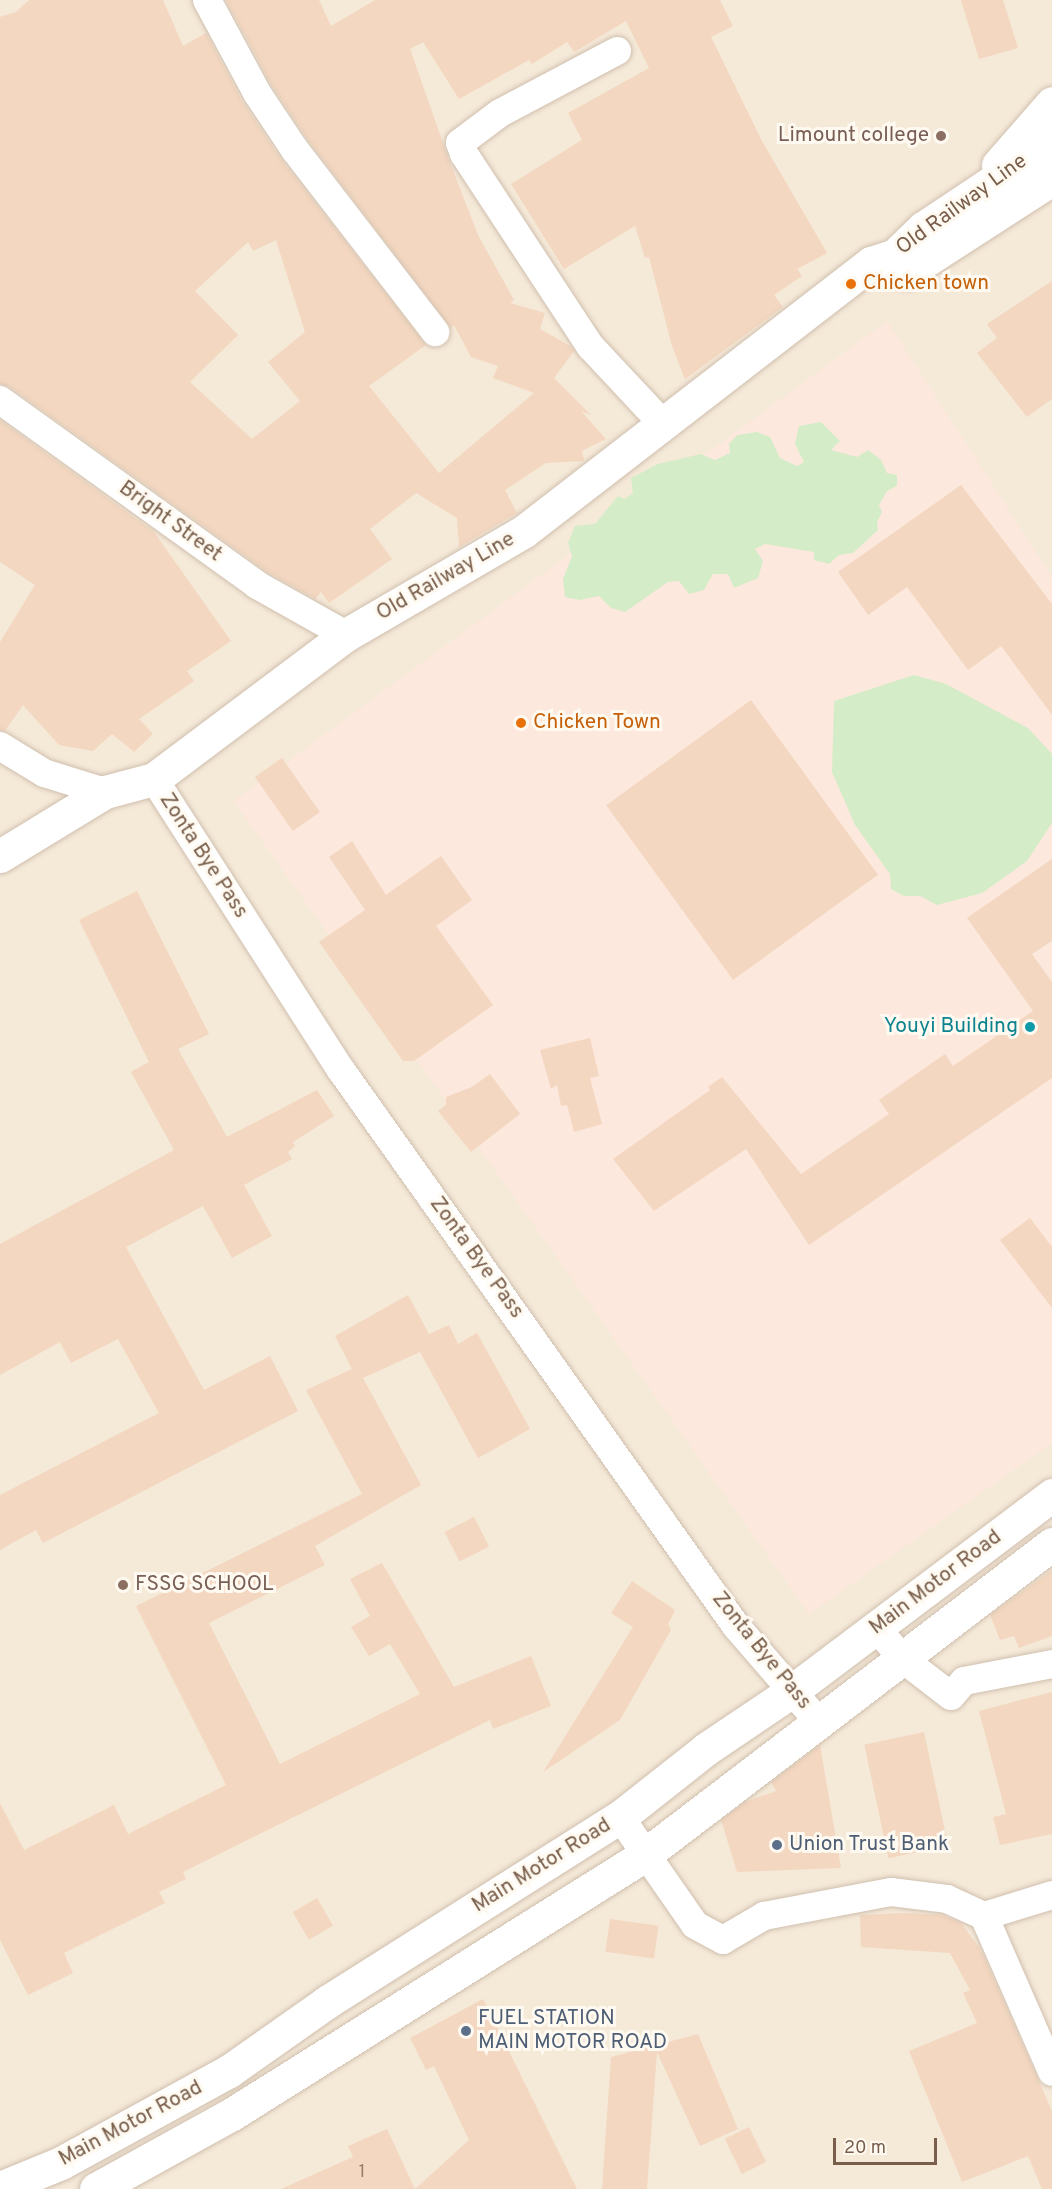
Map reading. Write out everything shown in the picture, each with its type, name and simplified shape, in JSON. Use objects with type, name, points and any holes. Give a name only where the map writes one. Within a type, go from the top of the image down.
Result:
[{"type":"main road","points":[[974,193],[1052,103]]},
{"type":"main road","name":"Old Railway Line","points":[[0,856],[105,792],[154,779],[346,635],[523,532],[871,263],[895,255],[923,228],[1052,142]]},
{"type":"main road","name":"Old Railway Line","points":[[871,263],[908,272],[1052,179]]},
{"type":"main road","points":[[951,245],[1052,198]]},
{"type":"main road","name":"Main Motor Road","points":[[0,2188],[61,2163],[229,2071],[327,2002],[620,1817],[706,1749],[792,1691],[1052,1495]]},
{"type":"main road","name":"Main Motor Road","points":[[96,2189],[232,2114],[646,1854],[904,1660],[1052,1544]]},
{"type":"street","points":[[207,0],[257,93],[295,150],[435,332]]},
{"type":"street","points":[[617,51],[500,113],[460,143],[464,154],[591,347],[663,424]]},
{"type":"street","name":"Bright Street","points":[[0,400],[257,585],[346,635]]},
{"type":"street","points":[[0,746],[44,773],[105,792]]},
{"type":"street","name":"Zonta Bye Pass","points":[[154,779],[341,1070],[736,1626],[819,1722]]},
{"type":"street","points":[[876,1628],[904,1660],[951,1696],[963,1681],[1052,1664]]},
{"type":"street","points":[[620,1817],[695,1925],[723,1940],[764,1916],[891,1892],[947,1899],[984,1916],[1052,2073]]},
{"type":"street","points":[[984,1916],[1052,1894]]},
{"type":"shaded area","points":[[0,0],[1052,0],[1052,2189],[0,2189]]},
{"type":"shaded area","points":[[887,321],[1052,577],[1052,1443],[809,1614],[234,801]]},
{"type":"green space","points":[[821,422],[840,441],[831,450],[857,457],[868,450],[881,460],[887,473],[897,475],[897,486],[887,491],[879,505],[882,512],[877,522],[878,530],[853,553],[839,555],[829,564],[814,560],[814,552],[765,544],[755,549],[763,561],[758,578],[734,588],[728,574],[713,574],[704,590],[689,594],[679,581],[668,582],[625,612],[611,608],[599,596],[579,600],[565,597],[563,579],[572,556],[568,543],[575,526],[595,524],[618,496],[625,499],[633,493],[631,478],[658,464],[701,454],[715,460],[730,453],[729,444],[737,435],[757,432],[770,437],[780,458],[797,466],[804,462],[795,444],[799,426]]},
{"type":"green space","points":[[914,675],[946,684],[1028,728],[1052,754],[1052,823],[1027,861],[982,893],[937,905],[920,896],[904,896],[891,889],[890,874],[855,825],[832,772],[834,701]]},
{"type":"building","points":[[29,0],[163,0],[183,46],[206,33],[242,101],[281,159],[426,345],[369,386],[439,473],[534,393],[493,378],[498,366],[471,357],[454,325],[451,328],[308,140],[271,84],[226,0],[319,0],[331,26],[375,0],[720,0],[733,26],[711,37],[762,141],[827,253],[797,269],[802,276],[774,295],[783,307],[685,379],[672,346],[649,257],[645,258],[635,226],[564,269],[511,184],[582,140],[568,113],[649,68],[626,21],[574,52],[567,42],[532,64],[529,60],[459,99],[423,42],[410,49],[478,235],[514,300],[510,303],[545,313],[540,329],[570,346],[574,351],[554,378],[591,415],[581,411],[606,439],[582,451],[584,461],[546,463],[505,490],[517,513],[459,547],[457,518],[416,493],[370,529],[392,559],[329,603],[321,592],[315,599],[266,571],[10,387],[0,384],[0,17],[16,12]],"holes":[[[276,240],[305,332],[268,362],[300,401],[252,439],[190,382],[238,335],[195,291],[248,242],[253,251]]]},
{"type":"building","points":[[961,0],[1003,0],[1018,48],[979,59]]},
{"type":"building","points":[[1052,281],[1052,399],[1027,417],[977,353],[997,338],[987,324]]},
{"type":"building","points":[[0,420],[154,532],[231,641],[187,671],[194,681],[139,719],[153,734],[134,752],[112,734],[93,751],[59,745],[23,705],[5,731],[0,730],[0,642],[35,585],[0,562]]},
{"type":"building","points":[[961,485],[1052,604],[1052,715],[1001,646],[968,670],[907,587],[868,615],[838,572]]},
{"type":"building","points":[[751,700],[878,875],[733,980],[606,805]]},
{"type":"building","points":[[282,758],[320,812],[293,831],[255,777]]},
{"type":"building","points":[[352,841],[386,895],[441,856],[472,900],[436,926],[493,1005],[414,1061],[403,1061],[319,942],[365,910],[329,857]]},
{"type":"building","name":"Youyi Building","points":[[1052,859],[1052,941],[1032,954],[1052,982],[1052,1078],[809,1245],[746,1149],[654,1211],[613,1159],[710,1090],[708,1087],[722,1077],[801,1174],[889,1114],[879,1100],[945,1054],[953,1066],[1033,1011],[967,918]]},
{"type":"building","points":[[137,891],[209,1034],[178,1049],[227,1137],[317,1090],[334,1116],[293,1142],[295,1146],[288,1152],[292,1159],[244,1185],[272,1236],[232,1258],[203,1206],[126,1247],[204,1390],[270,1356],[298,1411],[43,1543],[36,1530],[0,1550],[0,1495],[159,1413],[118,1339],[71,1363],[60,1342],[0,1375],[0,1244],[174,1150],[131,1072],[149,1062],[79,920]]},
{"type":"building","points":[[590,1038],[599,1076],[590,1078],[602,1124],[574,1132],[567,1105],[561,1106],[557,1085],[551,1089],[540,1050]]},
{"type":"building","points":[[490,1074],[520,1114],[471,1152],[438,1111],[446,1105],[446,1097],[472,1087]]},
{"type":"building","points":[[1030,1218],[1052,1247],[1052,1308],[1000,1240]]},
{"type":"building","points":[[408,1295],[429,1334],[449,1325],[458,1344],[477,1333],[530,1429],[478,1458],[420,1352],[363,1378],[421,1485],[315,1546],[325,1565],[209,1623],[280,1764],[420,1694],[390,1644],[369,1656],[351,1627],[370,1616],[350,1579],[382,1563],[454,1687],[531,1656],[551,1706],[493,1729],[490,1720],[183,1872],[186,1879],[159,1892],[165,1903],[64,1953],[73,1973],[28,1995],[0,1940],[0,1803],[24,1850],[114,1805],[128,1834],[226,1785],[136,1606],[362,1494],[306,1390],[352,1369],[335,1336]]},
{"type":"building","points":[[474,1517],[489,1546],[460,1561],[445,1532]]},
{"type":"building","points":[[1052,1570],[1052,1636],[1019,1648],[1014,1636],[1000,1640],[990,1615]]},
{"type":"building","points":[[632,1581],[675,1610],[668,1624],[671,1630],[620,1720],[543,1772],[633,1627],[611,1613]]},
{"type":"building","points":[[1052,1692],[1052,1834],[1000,1845],[993,1817],[1006,1814],[979,1711]]},
{"type":"building","points":[[924,1732],[948,1845],[888,1858],[864,1745]]},
{"type":"building","points":[[820,1745],[841,1868],[737,1872],[721,1820],[745,1802],[776,1791],[771,1782]]},
{"type":"building","points":[[317,1898],[333,1926],[309,1940],[293,1912]]},
{"type":"building","points":[[905,1913],[942,1915],[961,1923],[981,1950],[1052,2111],[1052,2189],[1042,2189],[1028,2156],[962,2182],[909,2051],[977,2023],[963,1993],[970,1990],[950,1953],[861,1947],[860,1915]]},
{"type":"building","points":[[610,1919],[659,1926],[654,1958],[605,1952]]},
{"type":"building","points":[[483,1999],[577,2189],[415,2189],[469,2140],[434,2066],[426,2070],[410,2038]]},
{"type":"building","points":[[698,2034],[738,2129],[700,2146],[657,2052],[647,2189],[602,2189],[611,2057]]},
{"type":"building","points":[[749,2127],[766,2162],[742,2174],[725,2139]]},
{"type":"building","points":[[387,2129],[415,2189],[281,2189],[353,2157],[348,2146]]},
{"type":"place","name":"Limount college","points":[[941,136]]},
{"type":"place","name":"Chicken town","points":[[851,284]]},
{"type":"place","name":"Chicken Town","points":[[521,723]]},
{"type":"place","name":"Youyi Building","points":[[1030,1027]]},
{"type":"place","name":"FSSG SCHOOL","points":[[123,1585]]},
{"type":"place","name":"Union Trust Bank","points":[[777,1845]]},
{"type":"place","name":"FUEL STATION MAIN MOTOR ROAD","points":[[466,2031]]}]
